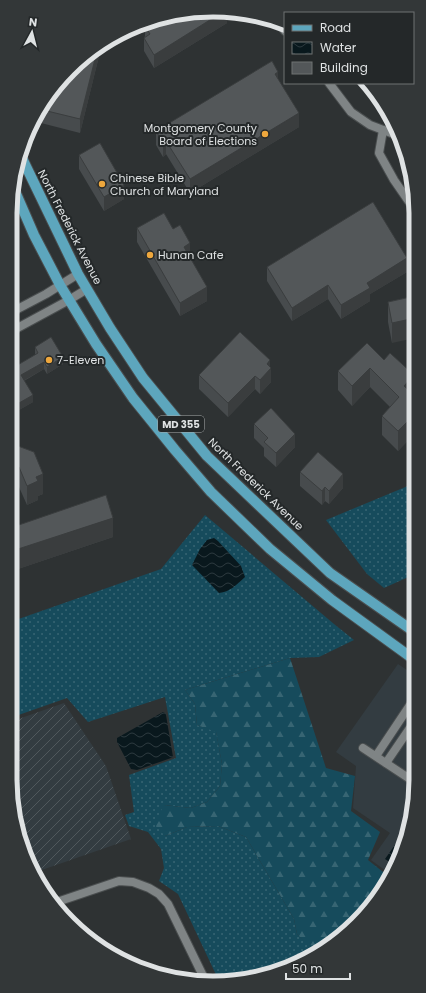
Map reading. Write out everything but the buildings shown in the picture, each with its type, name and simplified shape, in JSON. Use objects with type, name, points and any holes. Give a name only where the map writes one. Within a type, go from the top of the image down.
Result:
[{"type":"main road","name":"North Frederick Avenue","points":[[24,162],[78,274],[110,328],[143,378],[207,456],[330,573],[409,628]]},
{"type":"main road","name":"MD 355","points":[[17,197],[34,235],[60,285],[96,344],[132,398],[175,450],[211,492],[270,549],[332,600],[409,656]]},
{"type":"street","points":[[329,84],[351,112],[370,125],[392,133]]},
{"type":"street","points":[[383,130],[379,153],[394,180],[409,202]]},
{"type":"street","points":[[17,309],[46,294],[78,274]]},
{"type":"street","points":[[17,328],[69,300],[87,288]]},
{"type":"street","points":[[376,756],[409,706]]},
{"type":"street","points":[[386,763],[409,729]]},
{"type":"street","points":[[363,748],[409,778]]},
{"type":"street","points":[[60,901],[119,881],[133,882],[149,888],[159,894],[168,904],[203,976]]},
{"type":"shaded area","points":[[398,664],[409,671],[409,793],[399,843],[387,871],[371,860],[390,833],[353,808],[356,766],[336,752]]},
{"type":"shaded area","points":[[64,703],[106,766],[131,839],[39,871],[27,843],[17,793],[17,720]]},
{"type":"green space","points":[[409,485],[409,577],[384,588],[367,574],[326,520]]},
{"type":"green space","points":[[205,515],[354,640],[319,657],[290,658],[185,690],[195,704],[197,725],[216,731],[222,764],[220,786],[207,802],[191,808],[164,805],[165,836],[187,827],[218,826],[246,837],[294,919],[297,934],[308,944],[318,945],[300,956],[276,966],[251,972],[217,976],[178,894],[159,881],[164,868],[161,849],[148,832],[129,826],[125,815],[134,812],[129,775],[176,758],[165,697],[88,722],[67,698],[17,716],[17,620],[161,569]]},
{"type":"green space","points":[[290,658],[326,768],[355,776],[351,811],[380,832],[368,860],[385,874],[376,889],[352,919],[318,946],[308,945],[297,934],[294,919],[246,837],[218,826],[187,827],[165,836],[154,824],[164,805],[191,808],[207,802],[220,786],[222,764],[216,732],[197,725],[195,704],[185,690]]},
{"type":"water","points":[[214,538],[241,566],[245,577],[230,590],[219,593],[192,565],[200,549],[207,540]]},
{"type":"water","points":[[163,712],[166,715],[173,757],[137,770],[131,769],[117,742],[117,738]]},
{"type":"water","points":[[399,839],[399,843],[391,863],[385,859]]},
{"type":"place","name":"Montgomery County Board of Elections","points":[[265,134]]},
{"type":"place","name":"Chinese Bible Church of Maryland","points":[[102,184]]},
{"type":"place","name":"Hunan Cafe","points":[[150,255]]},
{"type":"place","name":"7-Eleven","points":[[49,360]]}]
